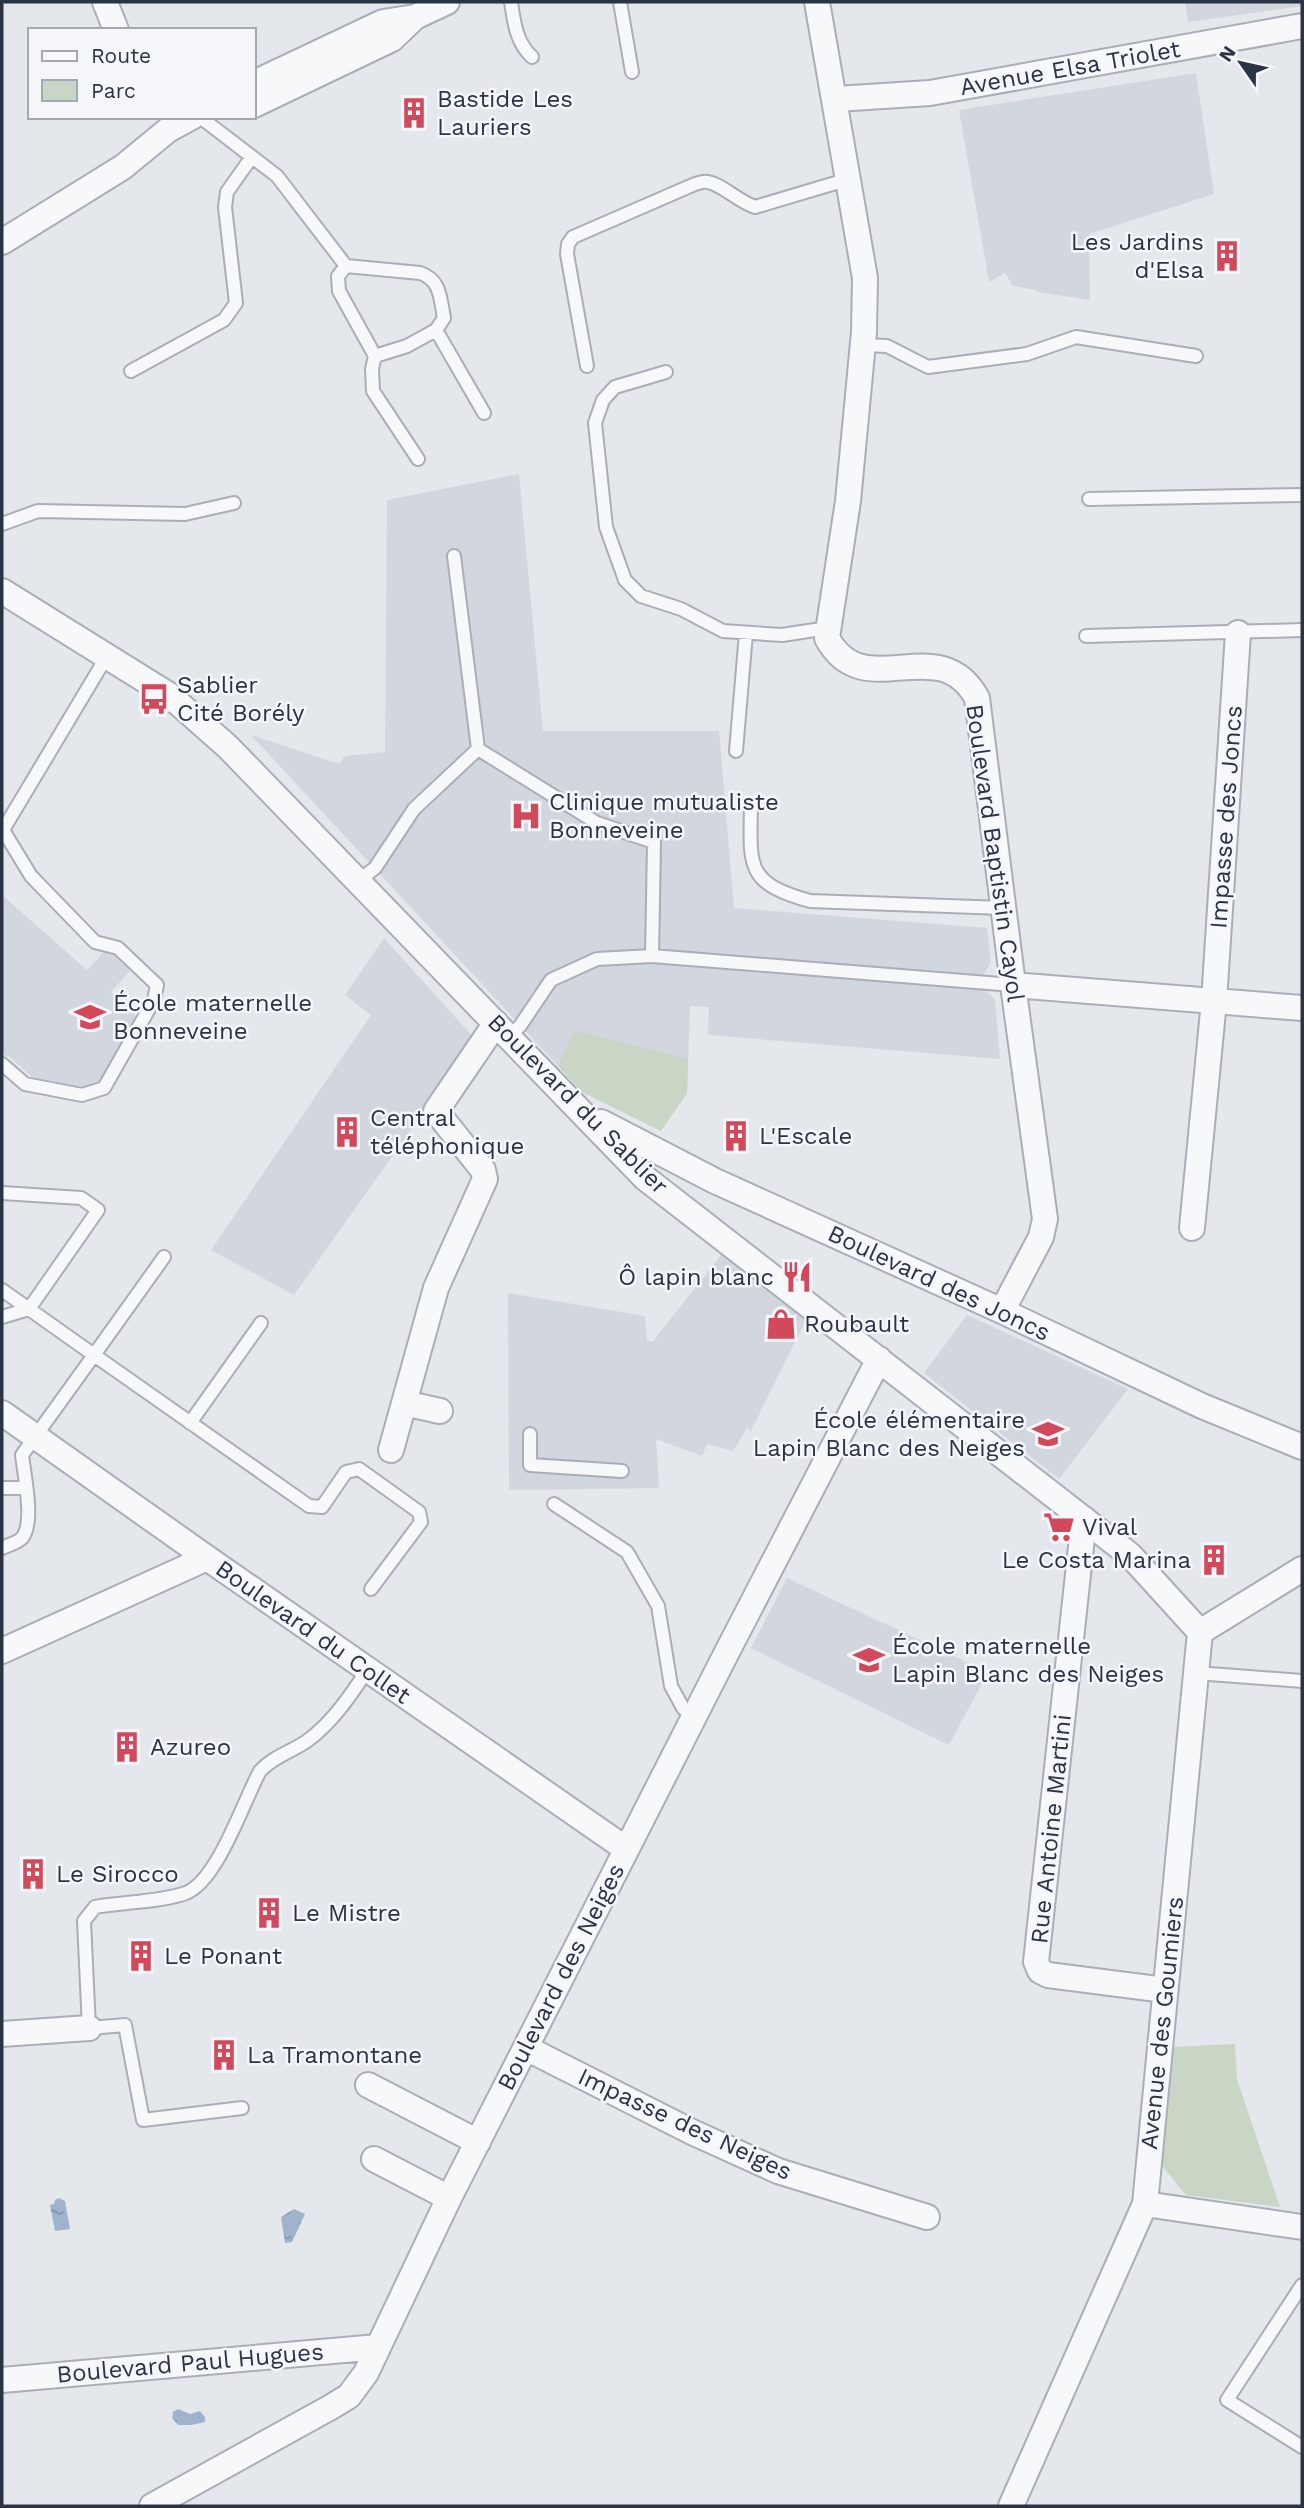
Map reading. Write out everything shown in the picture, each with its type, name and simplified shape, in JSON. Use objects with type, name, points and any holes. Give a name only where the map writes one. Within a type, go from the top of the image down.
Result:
[{"type":"street","points":[[105,2],[115,28]]},
{"type":"street","points":[[256,82],[383,22],[447,2]]},
{"type":"street","points":[[817,2],[866,278],[863,345],[848,501],[828,628]]},
{"type":"street","points":[[256,104],[392,39],[412,12]]},
{"type":"street","name":"Avenue Elsa Triolet","points":[[836,99],[930,93],[1302,26]]},
{"type":"street","points":[[2,242],[123,167],[153,128],[185,119]]},
{"type":"street","name":"Boulevard du Sablier","points":[[2,591],[169,695],[228,747],[645,1178],[1130,1555],[1200,1632]]},
{"type":"street","name":"Boulevard Baptistin Cayol","points":[[828,628],[827,638],[834,651],[845,662],[862,669],[932,666],[947,668],[970,685],[977,698],[1045,1219],[1041,1237],[1002,1311]]},
{"type":"street","name":"Impasse des Joncs","points":[[1192,1228],[1214,1000],[1238,633]]},
{"type":"street","points":[[1013,985],[1302,1008]]},
{"type":"street","points":[[391,1450],[436,1288],[485,1179],[483,1170],[436,1111],[503,1029]]},
{"type":"street","name":"Boulevard des Joncs","points":[[580,1111],[715,1181],[1002,1311],[1202,1406],[1302,1447]]},
{"type":"street","name":"Boulevard des Neiges","points":[[152,2506],[349,2396],[366,2373],[449,2198],[879,1359]]},
{"type":"street","points":[[404,1403],[440,1411]]},
{"type":"street","name":"Boulevard du Collet","points":[[2,1413],[626,1849]]},
{"type":"street","name":"Rue Antoine Martini","points":[[1084,1520],[1036,1962],[1040,1971],[1048,1975],[1165,1990]]},
{"type":"street","points":[[2,1651],[207,1558]]},
{"type":"street","points":[[1200,1632],[1302,1569]]},
{"type":"street","name":"Avenue des Goumiers","points":[[1011,2506],[1144,2204],[1200,1632]]},
{"type":"street","points":[[2,2034],[89,2028]]},
{"type":"street","name":"Impasse des Neiges","points":[[526,2048],[692,2132],[778,2171],[927,2217]]},
{"type":"street","points":[[368,2085],[478,2142]]},
{"type":"street","points":[[374,2159],[449,2198]]},
{"type":"street","points":[[1144,2204],[1302,2227]]},
{"type":"street","name":"Boulevard Paul Hugues","points":[[2,2380],[378,2347]]},
{"type":"lane","points":[[511,2],[522,48],[532,57]]},
{"type":"lane","points":[[620,2],[632,72]]},
{"type":"lane","points":[[202,119],[277,177],[346,266],[420,273],[430,276],[438,284],[444,318],[436,331],[407,346],[374,356]]},
{"type":"lane","points":[[131,371],[224,320],[236,303],[225,207],[227,192],[251,158]]},
{"type":"lane","points":[[587,366],[567,254],[568,244],[573,237],[707,181],[741,203],[755,207],[849,179]]},
{"type":"lane","points":[[346,266],[338,276],[339,291],[374,356],[373,391],[418,459]]},
{"type":"lane","points":[[436,331],[484,413]]},
{"type":"lane","points":[[863,345],[887,346],[928,367],[1027,354],[1076,337],[1196,356]]},
{"type":"lane","points":[[666,372],[615,387],[603,400],[595,423],[606,527],[625,580],[642,596],[681,610],[723,631],[782,635],[828,628]]},
{"type":"lane","points":[[1089,499],[1302,495]]},
{"type":"lane","points":[[2,524],[38,511],[185,514],[234,503]]},
{"type":"lane","points":[[454,556],[478,749]]},
{"type":"lane","points":[[1086,636],[1302,630]]},
{"type":"lane","points":[[736,751],[746,633]]},
{"type":"lane","points":[[2,1064],[25,1084],[82,1095],[104,1088],[154,1000],[157,985],[118,948],[95,942],[31,876],[2,830],[107,656]]},
{"type":"lane","points":[[358,881],[375,868],[414,809],[478,749]]},
{"type":"lane","points":[[478,749],[597,823],[654,842],[652,956]]},
{"type":"lane","points":[[751,805],[750,856],[761,878],[779,892],[810,901],[1003,908]]},
{"type":"lane","points":[[503,1029],[520,1026],[551,980],[597,959],[652,956],[1013,985]]},
{"type":"lane","points":[[2,1193],[81,1198],[98,1210],[29,1309],[2,1317]]},
{"type":"lane","points":[[2,1548],[20,1540],[26,1531],[28,1495],[22,1455],[164,1257]]},
{"type":"lane","points":[[2,1290],[309,1506],[322,1507],[346,1472],[359,1469],[419,1511],[421,1522],[371,1589]]},
{"type":"lane","points":[[190,1423],[261,1323]]},
{"type":"lane","points":[[530,1434],[530,1465],[622,1471]]},
{"type":"lane","points":[[2,1488],[26,1488]]},
{"type":"lane","points":[[554,1504],[627,1552],[658,1606],[671,1686],[683,1709],[693,1718]]},
{"type":"lane","points":[[242,2108],[143,2120],[125,2025],[89,2028],[84,1921],[95,1907],[177,1895],[199,1886],[223,1849],[260,1770],[270,1760],[306,1742],[328,1723],[368,1669]]},
{"type":"lane","points":[[1196,1673],[1302,1681]]},
{"type":"lane","points":[[1302,2285],[1227,2400],[1302,2447]]},
{"type":"shaded area","points":[[1185,2],[1302,2],[1302,6],[1188,22]]},
{"type":"shaded area","points":[[1196,73],[1214,194],[1089,234],[1090,300],[1013,286],[1005,273],[989,282],[959,110]]},
{"type":"shaded area","name":"Clinique mutualiste Bonneveine","points":[[519,474],[543,731],[719,731],[734,908],[987,928],[991,963],[983,975],[984,988],[995,1000],[1000,1059],[708,1035],[709,1007],[690,1006],[687,1093],[661,1131],[582,1092],[251,735],[339,764],[345,756],[385,752],[387,500]]},
{"type":"shaded area","points":[[2,895],[87,970],[107,949],[130,971],[111,992],[135,1014],[135,1019],[99,1081],[82,1087],[32,1077],[2,1052]]},
{"type":"shaded area","points":[[384,938],[475,1039],[294,1295],[211,1250],[371,1015],[345,995]]},
{"type":"shaded area","points":[[722,1254],[806,1320],[751,1431],[747,1428],[733,1451],[707,1444],[702,1456],[656,1439],[659,1488],[509,1490],[508,1293],[645,1316],[647,1341],[653,1341]]},
{"type":"shaded area","name":"École élémentaire Lapin Blanc des Neiges","points":[[967,1315],[1128,1389],[1059,1479],[924,1373]]},
{"type":"shaded area","name":"École maternelle Lapin Blanc des Neiges","points":[[787,1578],[988,1672],[949,1745],[751,1648]]},
{"type":"green space","points":[[574,1030],[688,1059],[687,1093],[661,1131],[582,1092],[558,1066]]},
{"type":"green space","points":[[1235,2044],[1237,2079],[1280,2207],[1186,2195],[1160,2163],[1172,2047]]},
{"type":"water","points":[[59,2198],[65,2201],[70,2229],[55,2231],[50,2205]]},
{"type":"water","points":[[294,2209],[305,2214],[292,2242],[285,2243],[281,2217]]},
{"type":"water","points":[[178,2409],[190,2414],[200,2411],[205,2422],[178,2425],[172,2418],[173,2412]]},
{"type":"place","name":"Bastide Les Lauriers","points":[[414,113]]},
{"type":"place","name":"Les Jardins d'Elsa","points":[[1227,256]]},
{"type":"place","name":"Sablier Cité Borély","points":[[154,699]]},
{"type":"place","name":"Clinique mutualiste Bonneveine","points":[[526,816]]},
{"type":"place","name":"École maternelle Bonneveine","points":[[90,1017]]},
{"type":"place","name":"Central téléphonique","points":[[347,1132]]},
{"type":"place","name":"L'Escale","points":[[736,1136]]},
{"type":"place","name":"Ô lapin blanc","points":[[797,1277]]},
{"type":"place","name":"Roubault","points":[[781,1324]]},
{"type":"place","name":"École élémentaire Lapin Blanc des Neiges","points":[[1048,1434]]},
{"type":"place","name":"Vival","points":[[1059,1527]]},
{"type":"place","name":"Le Costa Marina","points":[[1214,1560]]},
{"type":"place","name":"École maternelle Lapin Blanc des Neiges","points":[[869,1660]]},
{"type":"place","name":"Azureo","points":[[127,1747]]},
{"type":"place","name":"Le Sirocco","points":[[33,1874]]},
{"type":"place","name":"Le Mistre","points":[[269,1913]]},
{"type":"place","name":"Le Ponant","points":[[141,1956]]},
{"type":"place","name":"La Tramontane","points":[[224,2055]]}]
